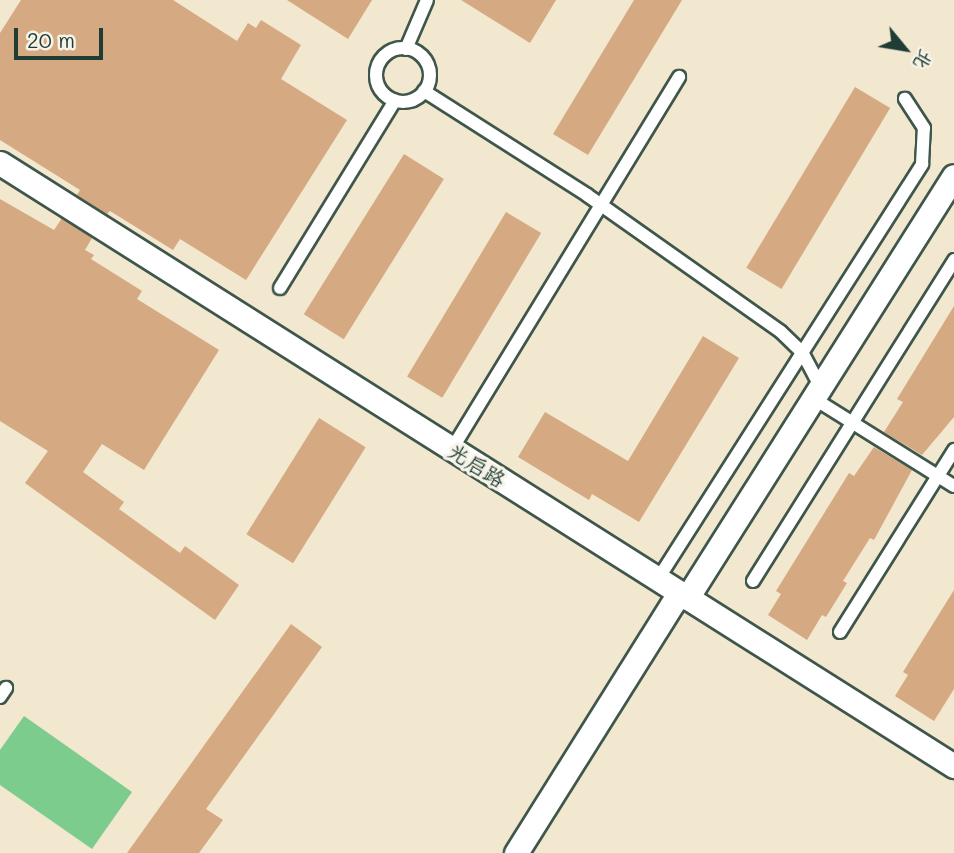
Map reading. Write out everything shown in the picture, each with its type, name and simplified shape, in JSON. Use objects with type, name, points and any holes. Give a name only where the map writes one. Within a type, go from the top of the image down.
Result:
[{"type":"street","name":"光启路","points":[[0,163],[954,766]]},
{"type":"street","points":[[516,853],[817,392],[954,176]]},
{"type":"lane","points":[[406,48],[427,0]]},
{"type":"lane","points":[[406,48],[427,63],[424,91],[409,101],[395,100],[380,90],[376,69],[389,51],[406,48]]},
{"type":"lane","points":[[452,449],[679,77]]},
{"type":"lane","points":[[424,91],[601,206],[781,332],[802,352],[817,392],[852,422],[954,486]]},
{"type":"lane","points":[[659,579],[922,164],[924,128],[905,99]]},
{"type":"lane","points":[[280,288],[395,100]]},
{"type":"lane","points":[[753,581],[954,260]]},
{"type":"lane","points":[[840,632],[954,450]]},
{"type":"green space","points":[[24,716],[132,792],[92,849],[0,785],[0,750]]},
{"type":"building","points":[[21,0],[173,0],[237,41],[248,23],[256,28],[261,20],[301,45],[281,79],[347,120],[246,280],[180,239],[173,250],[110,211],[107,214],[77,195],[80,190],[0,140],[0,33]]},
{"type":"building","points":[[287,0],[372,0],[348,39]]},
{"type":"building","points":[[461,0],[556,0],[530,43]]},
{"type":"building","points":[[634,0],[682,0],[588,155],[553,134]]},
{"type":"building","points":[[855,87],[890,108],[781,289],[746,268]]},
{"type":"building","points":[[404,154],[444,179],[344,339],[304,314]]},
{"type":"building","points":[[0,199],[54,230],[62,218],[92,238],[85,250],[94,255],[91,259],[142,291],[137,299],[219,350],[144,470],[102,444],[83,472],[124,502],[119,509],[180,553],[185,546],[239,585],[215,620],[25,483],[48,451],[0,421]]},
{"type":"building","points":[[506,212],[541,233],[442,398],[407,377]]},
{"type":"building","points":[[954,306],[954,417],[922,455],[884,432],[903,402],[897,399]]},
{"type":"building","points":[[703,336],[739,358],[639,522],[592,494],[589,500],[518,457],[545,412],[628,461]]},
{"type":"building","points":[[319,418],[366,447],[293,563],[246,534]]},
{"type":"building","points":[[874,447],[912,470],[874,540],[870,538],[843,581],[847,583],[826,617],[822,615],[807,640],[768,615],[781,594],[776,591],[849,473],[854,476]]},
{"type":"building","points":[[954,590],[954,689],[934,721],[895,696],[908,675],[903,672]]},
{"type":"building","points":[[291,624],[322,647],[206,809],[223,820],[199,853],[127,853]]}]
